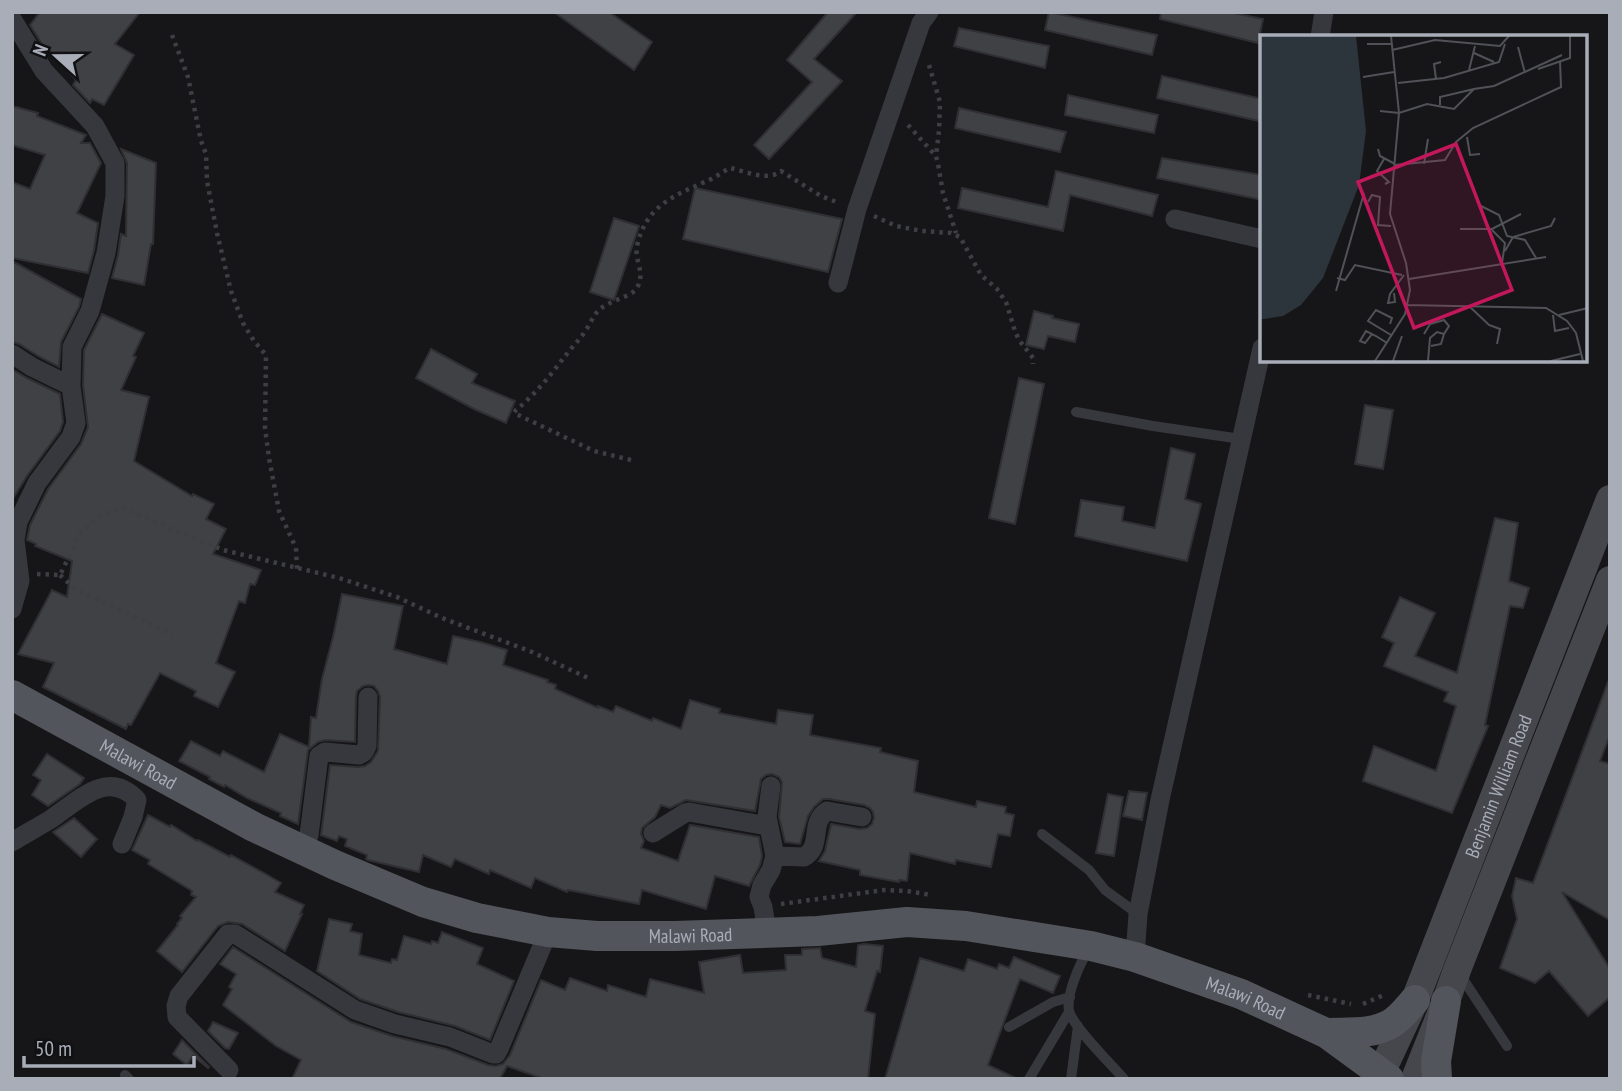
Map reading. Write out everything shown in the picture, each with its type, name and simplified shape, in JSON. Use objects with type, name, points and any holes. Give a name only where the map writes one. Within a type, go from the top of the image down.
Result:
[{"type":"main road","name":"Benjamin William Road","points":[[1385,1076],[1610,499]]},
{"type":"main road","name":"Benjamin William Road","points":[[1415,1079],[1610,580]]},
{"type":"main road","name":"Malawi Road","points":[[12,695],[254,827],[423,902],[477,918],[548,932],[597,936],[818,931],[907,922],[966,926],[1091,946],[1135,957],[1241,994],[1326,1033],[1385,1076]]},
{"type":"main road","points":[[1326,1033],[1381,1028],[1394,1022],[1415,1000]]},
{"type":"main road","points":[[1437,1079],[1436,1061],[1446,1001]]},
{"type":"street","points":[[1320,35],[1324,12]]},
{"type":"street","points":[[838,284],[857,209],[925,18]]},
{"type":"street","points":[[12,19],[44,71],[95,126],[115,163],[115,196],[106,253],[90,311],[72,347],[71,386],[76,423],[71,436],[37,483],[18,522],[15,540],[20,581],[12,609]]},
{"type":"street","points":[[1175,219],[1260,239]]},
{"type":"street","points":[[12,354],[71,386]]},
{"type":"street","points":[[1135,957],[1138,914],[1160,800],[1260,357]]},
{"type":"street","points":[[303,850],[309,835],[320,756],[325,752],[359,755],[364,752],[367,746],[368,697]]},
{"type":"street","points":[[12,842],[95,789],[113,786],[128,789],[137,800],[122,844]]},
{"type":"street","points":[[767,932],[759,893],[775,856],[768,826],[767,808],[771,786]]},
{"type":"street","points":[[653,833],[689,811],[768,826]]},
{"type":"street","points":[[775,856],[808,855],[813,850],[822,813],[827,811],[862,817]]},
{"type":"street","points":[[229,1070],[177,1017],[176,1006],[179,996],[228,934],[235,934],[355,1010],[396,1024],[450,1037],[496,1054],[548,932]]},
{"type":"lane","points":[[1076,412],[1241,439]]},
{"type":"lane","points":[[1042,834],[1088,870],[1105,890],[1138,914]]},
{"type":"lane","points":[[1029,1079],[1069,1012],[1070,997],[1080,962],[1091,946]]},
{"type":"lane","points":[[1457,970],[1507,1046]]},
{"type":"lane","points":[[1009,1027],[1053,1002],[1070,997]]},
{"type":"lane","points":[[1069,1012],[1124,1079]]},
{"type":"lane","points":[[1071,1079],[1078,1026]]},
{"type":"path","points":[[925,18],[920,32],[940,102],[936,156],[943,193],[956,234],[981,275],[997,289],[1006,302],[1017,336],[1033,358],[1033,364]]},
{"type":"path","points":[[172,35],[188,77],[206,154],[207,181],[217,233],[232,291],[243,323],[266,355],[265,428],[269,458],[279,511],[296,548],[296,569]]},
{"type":"path","points":[[891,112],[908,125],[936,156]]},
{"type":"path","points":[[631,460],[594,451],[514,413],[563,360],[599,309],[637,289],[641,268],[636,251],[642,229],[655,210],[675,194],[683,193],[730,168],[765,176],[775,176],[781,171],[821,195],[896,226],[956,234]]},
{"type":"path","points":[[60,575],[80,534],[99,516],[122,508],[223,550],[339,578],[397,597],[588,678]]},
{"type":"path","points":[[20,581],[40,573],[60,575],[74,588],[173,635]]},
{"type":"building","points":[[40,12],[140,12],[115,44],[134,55],[104,105],[92,99],[90,103],[73,85],[76,80],[49,50],[47,52],[30,25]]},
{"type":"building","points":[[554,12],[609,12],[652,42],[634,70]]},
{"type":"building","points":[[828,12],[857,12],[814,59],[842,81],[769,159],[754,145],[812,82],[787,60]]},
{"type":"building","points":[[1049,12],[1157,35],[1152,55],[1045,30]]},
{"type":"building","points":[[1161,12],[1229,12],[1263,19],[1258,43],[1160,19]]},
{"type":"building","points":[[959,28],[1049,46],[1045,68],[954,46]]},
{"type":"building","points":[[1162,76],[1260,99],[1259,121],[1157,98]]},
{"type":"building","points":[[1068,95],[1158,115],[1154,133],[1065,115]]},
{"type":"building","points":[[12,106],[38,113],[37,116],[86,135],[81,143],[90,143],[101,163],[77,213],[98,223],[88,273],[12,258],[12,182],[30,189],[45,155],[12,145]]},
{"type":"building","points":[[959,108],[1066,132],[1060,152],[955,128]]},
{"type":"building","points":[[121,149],[156,163],[153,244],[144,285],[112,278],[121,234],[126,236],[127,163]]},
{"type":"building","points":[[1162,158],[1260,175],[1260,200],[1157,178]]},
{"type":"building","points":[[1056,171],[1158,195],[1152,216],[1070,195],[1063,231],[958,208],[962,188],[1048,207]]},
{"type":"building","points":[[695,188],[842,219],[828,272],[683,239]]},
{"type":"building","points":[[614,218],[639,226],[614,300],[590,292]]},
{"type":"building","points":[[12,261],[81,299],[61,342],[59,367],[12,342]]},
{"type":"building","points":[[1034,311],[1079,324],[1075,342],[1048,336],[1044,349],[1026,345]]},
{"type":"building","points":[[102,314],[144,333],[121,390],[149,397],[134,461],[192,496],[193,494],[214,504],[206,519],[226,529],[213,554],[261,570],[255,585],[250,584],[245,603],[239,601],[216,663],[235,672],[218,707],[194,696],[196,691],[160,673],[131,725],[128,724],[126,729],[43,687],[54,663],[18,654],[52,590],[67,597],[72,561],[27,540],[30,525],[48,489],[81,444],[88,427],[83,385],[84,350]]},
{"type":"building","points":[[431,349],[477,374],[472,383],[515,401],[506,423],[416,378]]},
{"type":"building","points":[[12,369],[60,394],[63,422],[60,431],[12,500]]},
{"type":"building","points":[[1019,378],[1044,384],[1015,524],[989,518]]},
{"type":"building","points":[[1365,405],[1393,410],[1383,469],[1355,464]]},
{"type":"building","points":[[1171,448],[1195,454],[1185,499],[1201,504],[1187,561],[1075,536],[1081,500],[1124,507],[1122,521],[1155,528]]},
{"type":"building","points":[[1495,518],[1518,523],[1509,581],[1529,588],[1523,608],[1510,606],[1485,725],[1488,726],[1452,813],[1363,781],[1374,746],[1436,771],[1456,706],[1444,701],[1448,692],[1384,666],[1394,643],[1382,637],[1400,597],[1435,613],[1415,656],[1457,673]]},
{"type":"building","points":[[342,594],[403,606],[394,649],[447,664],[453,636],[480,642],[507,650],[503,665],[548,680],[547,682],[556,685],[555,689],[613,712],[616,706],[652,721],[653,718],[681,729],[690,700],[720,709],[719,713],[776,724],[778,710],[813,715],[810,735],[881,748],[880,752],[918,761],[914,792],[976,807],[977,801],[1006,807],[1005,813],[1014,815],[1010,836],[998,834],[991,867],[956,860],[955,864],[910,853],[907,881],[860,875],[860,870],[819,861],[825,851],[831,824],[867,828],[874,818],[870,808],[823,799],[808,816],[800,844],[785,842],[779,817],[782,782],[772,774],[761,779],[755,811],[686,800],[670,808],[661,805],[655,817],[642,828],[644,841],[641,848],[678,861],[690,825],[759,837],[762,856],[749,886],[715,876],[706,909],[642,890],[639,904],[568,890],[567,892],[535,878],[531,888],[490,870],[489,874],[455,859],[451,867],[423,855],[419,872],[368,860],[367,855],[345,846],[347,839],[339,836],[337,841],[321,835],[330,765],[365,766],[378,751],[380,697],[374,686],[363,686],[357,691],[355,742],[325,740],[308,750],[298,824],[179,761],[191,741],[220,756],[223,751],[264,772],[280,734],[309,747],[311,717],[316,718],[322,679]]},
{"type":"building","points":[[1608,682],[1610,735],[1600,761],[1610,764],[1610,920],[1562,892],[1610,969],[1610,997],[1588,1016],[1549,971],[1535,983],[1500,968],[1517,919],[1512,896],[1516,878],[1533,883]]},
{"type":"building","points":[[47,754],[84,778],[80,784],[48,806],[32,795],[41,780],[33,775]]},
{"type":"building","points":[[1129,791],[1147,793],[1142,820],[1123,816]]},
{"type":"building","points":[[1108,794],[1123,797],[1114,856],[1096,853]]},
{"type":"building","points":[[148,815],[264,873],[281,883],[275,892],[304,905],[285,951],[242,924],[228,922],[218,926],[182,972],[157,951],[196,897],[191,895],[192,891],[148,864],[150,860],[132,850]]},
{"type":"building","points":[[74,818],[97,839],[81,857],[53,832]]},
{"type":"building","points":[[329,919],[352,924],[350,931],[362,934],[359,955],[391,963],[392,959],[397,960],[404,936],[431,944],[432,941],[438,943],[442,932],[483,948],[477,964],[514,981],[490,1040],[455,1026],[398,1012],[360,999],[317,971]]},
{"type":"building","points":[[858,945],[883,946],[880,972],[877,971],[865,1011],[875,1014],[868,1079],[544,1079],[507,1066],[500,1079],[292,1079],[301,1060],[276,1046],[223,1005],[232,989],[229,987],[236,974],[220,964],[233,947],[351,1022],[496,1066],[503,1064],[510,1055],[541,980],[565,990],[570,978],[607,991],[608,985],[646,997],[650,979],[704,993],[699,962],[740,955],[743,973],[786,970],[785,955],[802,955],[802,949],[820,948],[822,958],[856,967]]},
{"type":"building","points":[[1014,957],[1060,976],[1053,993],[1020,979],[988,1065],[1018,1079],[885,1079],[920,958],[964,971],[968,959],[997,969],[999,964],[1009,968]]},
{"type":"building","points":[[213,1022],[238,1033],[229,1049],[208,1031]]},
{"type":"building","points":[[182,1040],[208,1068],[193,1056],[187,1065],[173,1054]]}]
